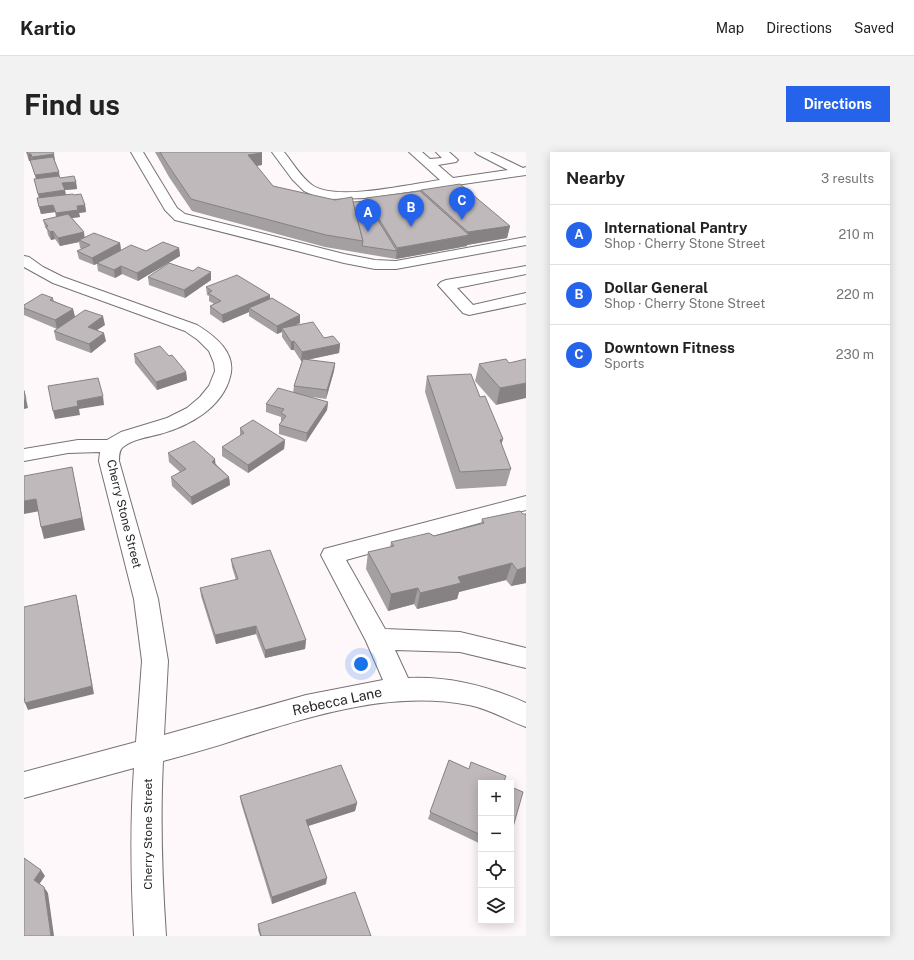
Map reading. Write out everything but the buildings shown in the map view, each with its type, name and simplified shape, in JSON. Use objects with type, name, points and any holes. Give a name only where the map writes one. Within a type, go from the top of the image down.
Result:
[{"type":"street","points":[[137,152],[172,210],[180,217],[270,241],[360,262],[379,266],[402,264],[526,241]]},
{"type":"street","points":[[278,152],[308,188],[317,192],[328,194],[362,195],[524,172]]},
{"type":"street","points":[[415,152],[450,182]]},
{"type":"street","points":[[442,152],[452,160]]},
{"type":"street","points":[[428,163],[476,156],[524,172]]},
{"type":"street","name":"Cherry Stone Street","points":[[24,260],[38,270],[58,280],[191,328],[204,336],[219,353],[224,364],[223,375],[215,391],[204,405],[162,426],[120,440],[112,447],[109,454],[109,461],[146,599],[155,661],[146,803],[146,874],[150,936]]},
{"type":"street","points":[[526,270],[446,285],[469,310],[526,298]]},
{"type":"street","points":[[24,455],[80,445],[93,444],[112,447]]},
{"type":"street","points":[[400,689],[378,639],[332,555],[526,503]]},
{"type":"street","points":[[378,639],[460,642],[526,658]]},
{"type":"street","name":"Rebecca Lane","points":[[24,785],[221,733],[306,707],[378,691],[421,687],[461,692],[491,700],[526,715]]},
{"type":"place","name":"Downtown Fitness","points":[[462,220]]},
{"type":"place","name":"Dollar General","points":[[411,227]]},
{"type":"place","name":"International Pantry","points":[[368,232]]}]
